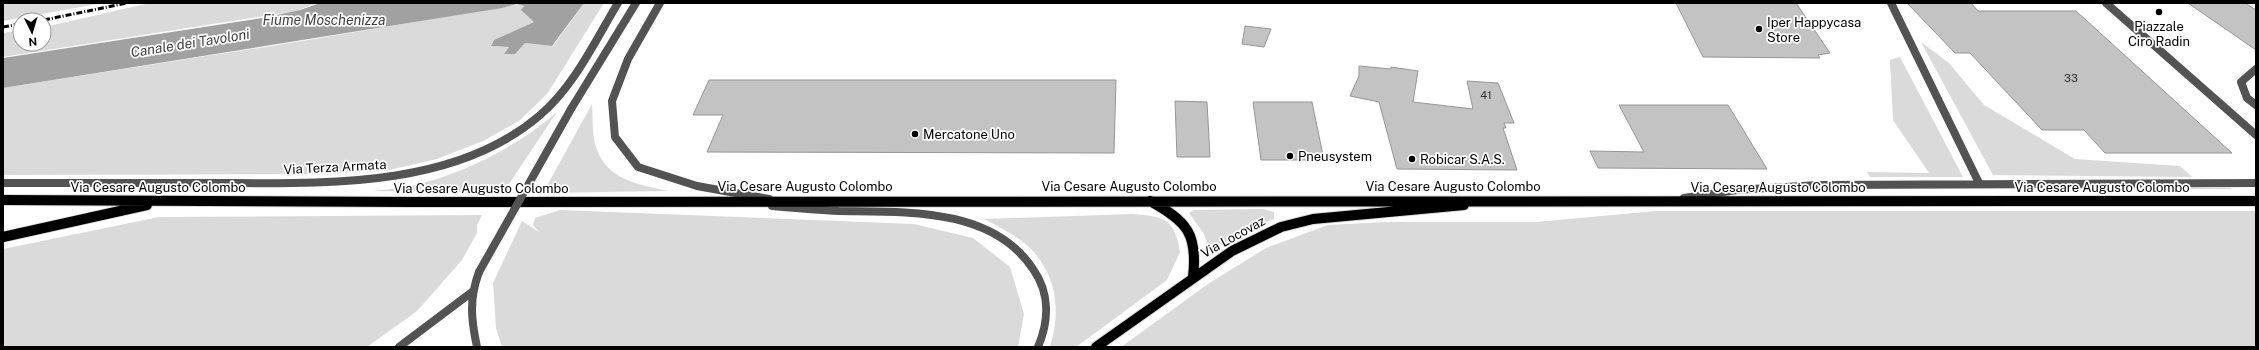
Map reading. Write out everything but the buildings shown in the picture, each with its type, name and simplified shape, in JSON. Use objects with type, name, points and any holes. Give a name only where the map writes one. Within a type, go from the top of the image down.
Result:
[{"type":"main road","name":"Via Cesare Augusto Colombo","points":[[3,200],[2256,201]]},
{"type":"main road","points":[[1149,200],[1171,211],[1186,226],[1193,237],[1196,255],[1193,277]]},
{"type":"main road","name":"Via Locovaz","points":[[1096,347],[1193,277],[1232,251],[1281,227],[1313,219],[1526,200]]},
{"type":"main road","points":[[3,237],[165,201]]},
{"type":"street","name":"Via Terza Armata","points":[[3,183],[333,183],[388,179],[436,168],[480,152],[518,132],[548,108],[582,63],[618,3]]},
{"type":"street","points":[[477,347],[472,322],[472,292],[479,272],[571,109],[636,3]]},
{"type":"street","points":[[660,3],[628,59],[612,101],[616,137],[638,167],[697,186],[778,200]]},
{"type":"street","points":[[1891,3],[1979,183]]},
{"type":"street","points":[[2106,3],[2256,135]]},
{"type":"street","points":[[2256,69],[2241,82],[2247,98],[2256,105]]},
{"type":"street","points":[[1672,201],[1723,190],[1774,185],[2256,183]]},
{"type":"street","points":[[732,201],[808,210],[934,214],[964,221],[992,233],[1014,246],[1034,267],[1044,287],[1046,307],[1044,334],[1038,347]]},
{"type":"street","points":[[399,347],[472,292]]},
{"type":"shaded area","points":[[3,3],[103,3],[52,12],[12,12],[12,19],[3,21]]},
{"type":"shaded area","points":[[150,3],[317,3],[296,11],[52,49],[52,25]]},
{"type":"shaded area","points":[[584,3],[604,3],[547,94],[519,121],[483,141],[437,159],[385,171],[310,174],[3,175],[3,88],[290,43],[521,4],[534,22],[494,40],[491,46],[509,47],[504,54],[525,43],[553,46]]},
{"type":"shaded area","points":[[12,31],[12,52],[35,52],[3,57],[3,33]]},
{"type":"shaded area","points":[[1921,42],[1949,63],[1984,105],[2075,159],[2180,166],[2192,177],[1993,175]]},
{"type":"shaded area","points":[[1900,57],[1963,177],[1870,177],[1867,172],[1929,173],[1893,120],[1890,60]]},
{"type":"shaded area","points":[[592,104],[595,144],[606,166],[614,173],[634,183],[668,191],[543,193]]},
{"type":"shaded area","points":[[557,112],[503,193],[373,191],[419,184],[474,165],[510,146]]},
{"type":"shaded area","points":[[1801,188],[2230,188],[2232,189],[1803,189]]},
{"type":"shaded area","points":[[1263,209],[1274,212],[1274,219],[1255,226],[1223,244],[1207,244],[1204,234],[1189,213],[1194,210]]},
{"type":"shaded area","points":[[560,210],[914,224],[973,238],[1010,267],[1024,314],[1018,347],[502,347],[496,328],[493,283],[522,221],[539,232],[533,225],[535,218]]},
{"type":"shaded area","points":[[1656,211],[2255,211],[2256,347],[1121,347],[1208,284],[1266,248],[1328,225],[1385,222],[1536,222]]},
{"type":"shaded area","points":[[1132,214],[1160,218],[1171,225],[1178,240],[1180,252],[1167,280],[1076,347],[1050,347],[1056,308],[1051,283],[1046,271],[1040,260],[1026,244],[984,219]]},
{"type":"shaded area","points":[[482,215],[477,225],[477,233],[462,260],[417,311],[367,347],[3,347],[3,249],[159,217]]},
{"type":"water","name":"Fiume Moschenizza","points":[[320,3],[584,3],[552,46],[525,43],[515,54],[504,54],[509,47],[491,46],[494,40],[534,22],[521,10],[524,6],[517,4],[502,8],[3,88],[3,58],[42,52],[52,52],[52,50],[262,18],[300,10]]},
{"type":"railway","points":[[52,18],[127,3]]},
{"type":"railway","points":[[3,27],[12,25]]},
{"type":"place","name":"Piazzale Ciro Radin","points":[[2159,12]]},
{"type":"place","name":"Iper Happycasa Store","points":[[1759,29]]},
{"type":"place","name":"Mercatone Uno","points":[[915,134]]},
{"type":"place","name":"Pneusystem","points":[[1290,156]]},
{"type":"place","name":"Robicar S.A.S.","points":[[1412,159]]},
{"type":"water label","name":"Canale dei Tavoloni","points":[[190,43]]}]
